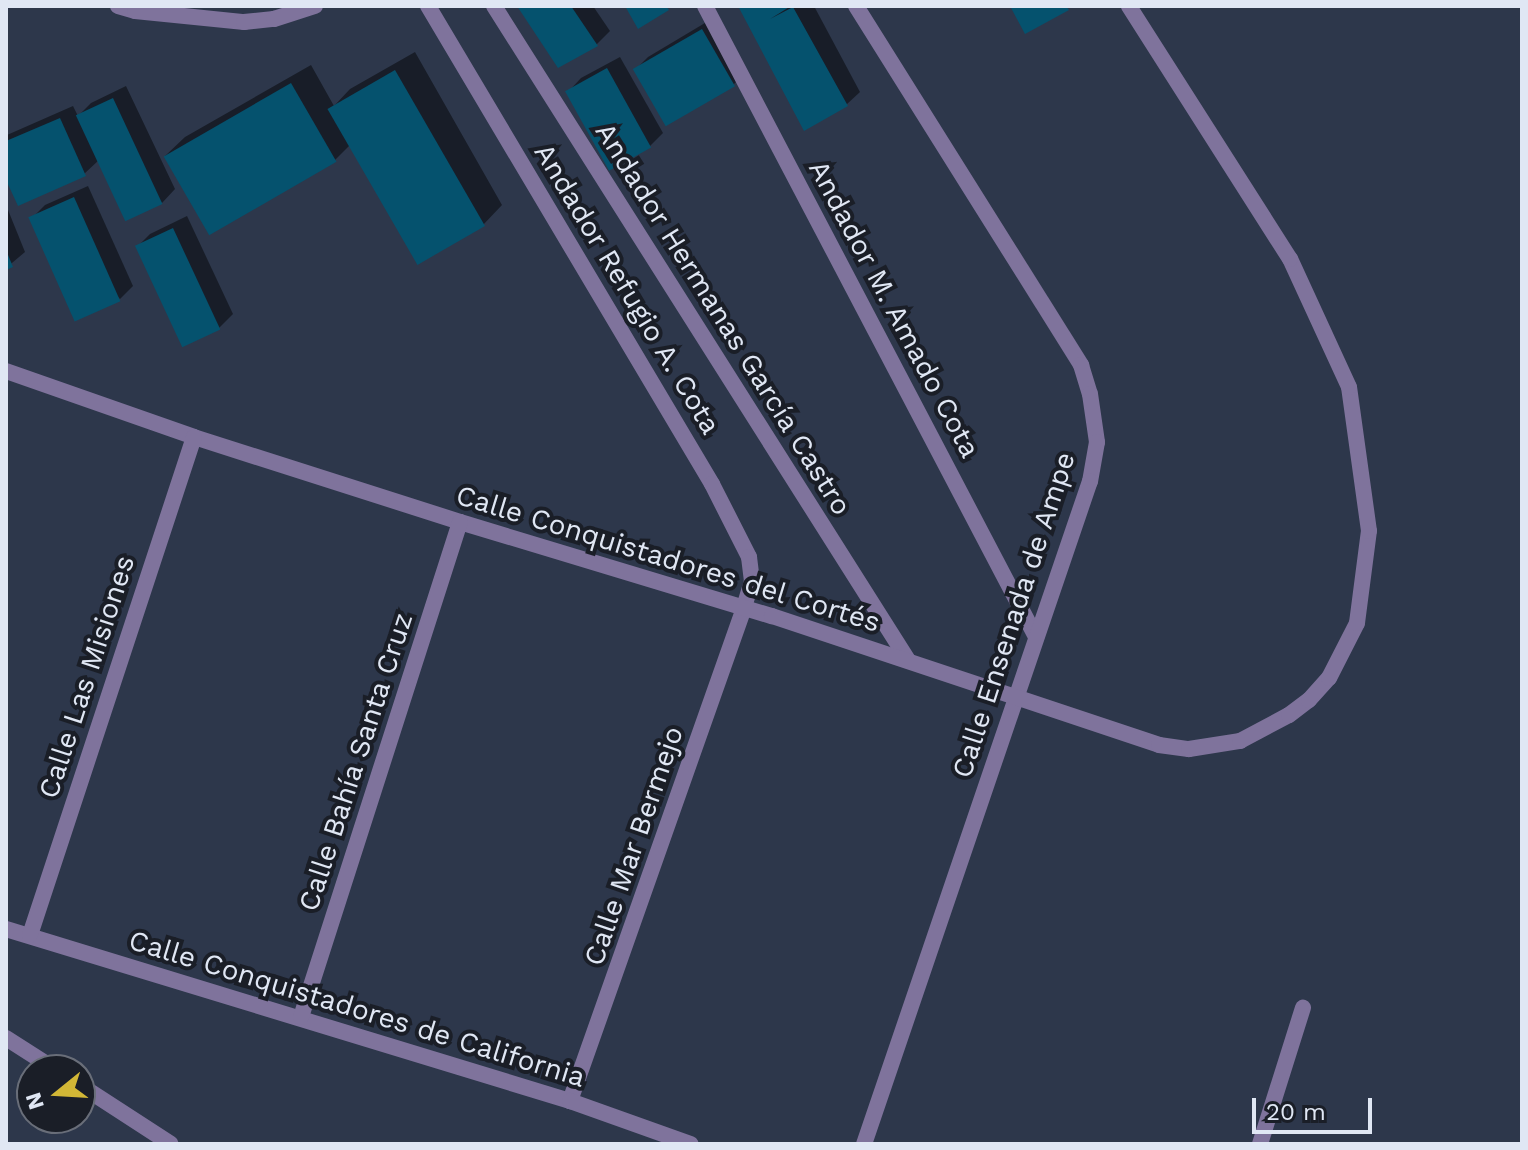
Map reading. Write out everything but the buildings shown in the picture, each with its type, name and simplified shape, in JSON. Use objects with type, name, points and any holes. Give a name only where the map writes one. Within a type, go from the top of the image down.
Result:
[{"type":"street","points":[[118,6],[244,22],[274,19],[315,6]]},
{"type":"street","name":"Andador Refugio A. Cota","points":[[428,6],[737,528],[749,557],[752,581],[744,608]]},
{"type":"street","name":"Andador Hermanas García Castro","points":[[494,6],[908,660]]},
{"type":"street","name":"Andador M. Amado Cota","points":[[705,6],[1036,637]]},
{"type":"street","name":"Calle Ensenada de Ampe","points":[[856,6],[1081,365],[1090,394],[1097,442],[1090,481],[864,1144]]},
{"type":"street","name":"Calle Conquistadores del Cortés","points":[[6,371],[194,437],[908,660],[1159,745],[1189,749],[1240,741],[1258,734],[1309,700],[1329,678],[1357,623],[1369,531],[1349,387],[1290,259],[1129,6]]},
{"type":"street","name":"Calle Las Misiones","points":[[30,935],[194,437]]},
{"type":"street","name":"Calle Bahía Santa Cruz","points":[[301,1017],[460,522]]},
{"type":"street","name":"Calle Mar Bermejo","points":[[570,1101],[744,608]]},
{"type":"street","name":"Calle Conquistadores de California","points":[[6,929],[570,1101],[691,1144]]},
{"type":"street","points":[[1260,1144],[1303,1008]]},
{"type":"street","points":[[6,1038],[31,1054]]},
{"type":"street","points":[[96,1095],[171,1144]]}]
